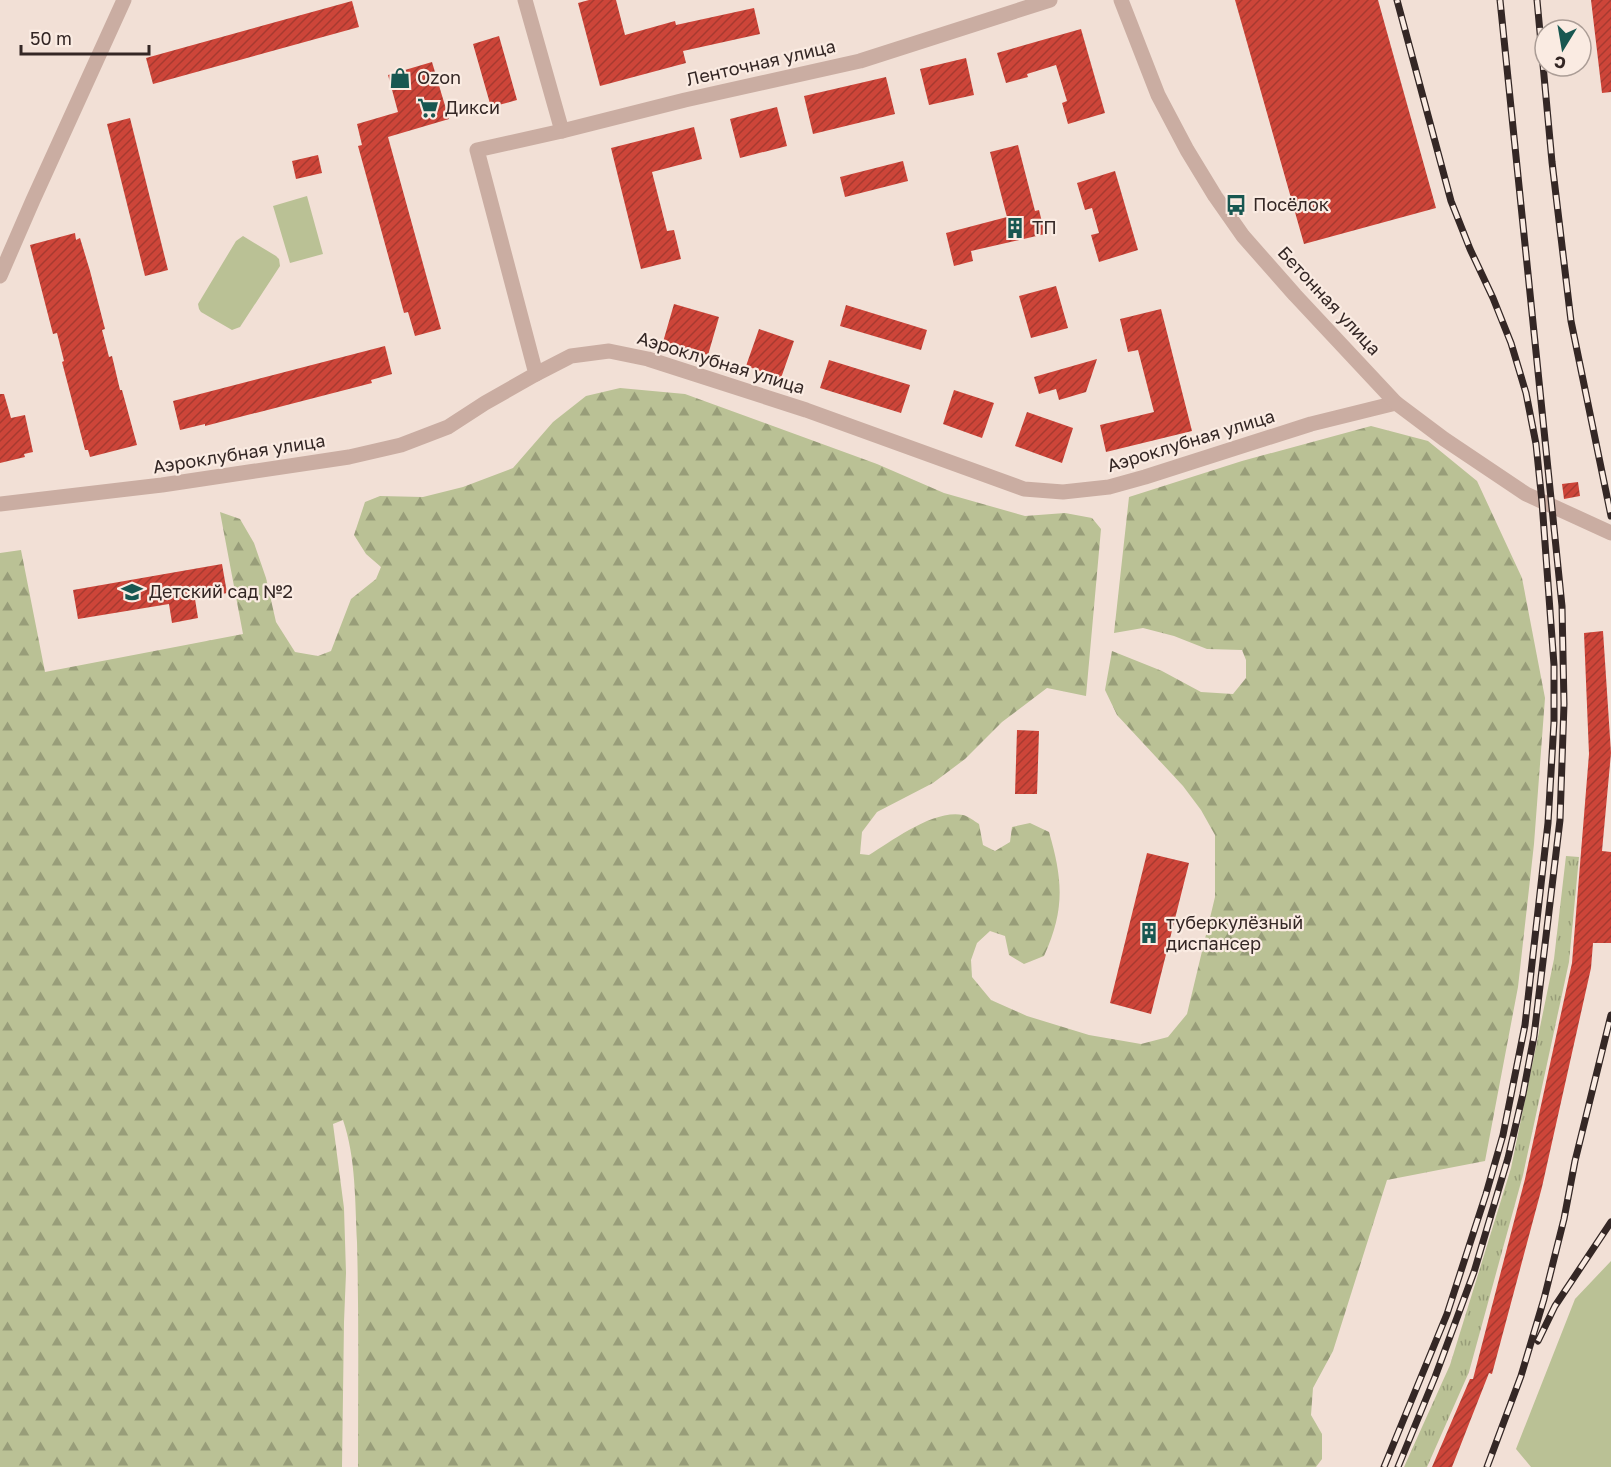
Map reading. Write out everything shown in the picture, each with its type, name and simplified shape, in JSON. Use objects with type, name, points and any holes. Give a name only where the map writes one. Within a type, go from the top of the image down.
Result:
[{"type":"street","points":[[0,276],[124,0]]},
{"type":"street","points":[[525,0],[562,131]]},
{"type":"street","name":"Ленточная улица","points":[[536,374],[477,150],[860,61],[1050,0]]},
{"type":"street","name":"Бетонная улица","points":[[1121,0],[1158,95],[1215,196],[1243,236],[1396,403],[1444,439],[1526,494],[1611,533]]},
{"type":"street","name":"Аэроклубная улица","points":[[0,504],[162,485],[349,457],[401,445],[448,427],[485,403],[571,356],[609,351],[638,357],[806,410],[1024,489],[1063,492],[1110,487],[1311,424],[1396,403]]},
{"type":"green space","points":[[307,196],[323,254],[290,263],[273,206]]},
{"type":"green space","points":[[243,236],[276,256],[280,266],[240,327],[232,330],[201,312],[198,304],[236,241]]},
{"type":"green space","points":[[620,388],[685,394],[877,464],[944,493],[1025,516],[1065,513],[1092,518],[1101,529],[1086,696],[1047,688],[1002,722],[965,759],[933,783],[877,812],[862,832],[860,854],[869,855],[927,821],[952,814],[965,816],[979,824],[983,845],[995,851],[1010,842],[1012,827],[1030,823],[1049,832],[1057,865],[1060,895],[1056,924],[1044,956],[1024,964],[1009,955],[1005,936],[990,931],[977,943],[971,960],[972,977],[991,1000],[1027,1016],[1089,1035],[1141,1044],[1168,1037],[1187,1014],[1215,897],[1215,835],[1201,810],[1183,786],[1117,715],[1105,690],[1112,651],[1162,671],[1201,692],[1233,694],[1246,678],[1246,660],[1242,650],[1207,649],[1174,636],[1143,628],[1114,633],[1129,497],[1242,461],[1371,426],[1428,441],[1477,481],[1522,578],[1545,698],[1534,844],[1518,987],[1485,1161],[1387,1180],[1333,1351],[1313,1388],[1311,1415],[1322,1434],[1322,1459],[1316,1467],[358,1467],[356,1211],[353,1165],[343,1120],[333,1124],[344,1208],[346,1273],[342,1467],[0,1467],[0,553],[21,550],[45,672],[243,634],[220,512],[240,519],[254,543],[266,578],[276,622],[295,652],[318,656],[331,651],[351,599],[376,579],[381,567],[366,554],[354,535],[365,502],[380,496],[423,497],[463,487],[513,468],[553,422],[586,396]]},
{"type":"green space","points":[[1566,856],[1579,857],[1569,962],[1523,1175],[1469,1372],[1427,1467],[1404,1467],[1450,1365],[1511,1168],[1554,959]]},
{"type":"green space","points":[[1611,1261],[1611,1467],[1531,1467],[1516,1449],[1575,1299]]},
{"type":"building","points":[[589,0],[616,0],[625,35],[675,21],[676,25],[754,8],[760,34],[683,51],[686,63],[600,86],[578,3]]},
{"type":"building","points":[[1235,0],[1378,0],[1436,208],[1304,244]]},
{"type":"building","points":[[1591,0],[1611,0],[1611,92],[1602,93]]},
{"type":"building","points":[[352,1],[359,27],[153,84],[146,58]]},
{"type":"building","points":[[1081,29],[1105,113],[1068,124],[1062,103],[1067,101],[1056,65],[1027,74],[1028,77],[1006,83],[997,53]]},
{"type":"building","points":[[499,36],[517,100],[491,107],[473,44]]},
{"type":"building","points":[[966,58],[974,95],[929,105],[920,69]]},
{"type":"building","points":[[432,62],[449,119],[388,137],[441,329],[415,336],[408,312],[404,313],[358,146],[362,145],[357,124],[398,112],[388,75]]},
{"type":"building","points":[[886,77],[895,114],[813,134],[804,96]]},
{"type":"building","points":[[777,107],[787,146],[740,158],[730,119]]},
{"type":"building","points":[[130,118],[168,270],[145,276],[107,124]]},
{"type":"building","points":[[694,127],[702,159],[652,172],[667,231],[674,230],[681,259],[641,269],[611,148]]},
{"type":"building","points":[[1018,145],[1035,211],[1039,210],[1045,234],[971,251],[973,261],[954,266],[946,233],[1007,217],[990,152]]},
{"type":"building","points":[[318,155],[322,173],[296,179],[292,161]]},
{"type":"building","points":[[903,161],[908,181],[845,197],[840,177]]},
{"type":"building","points":[[1115,171],[1138,250],[1099,262],[1091,235],[1099,233],[1092,208],[1085,210],[1077,183]]},
{"type":"building","points":[[75,233],[76,240],[80,238],[90,271],[105,329],[102,330],[109,357],[112,356],[137,445],[90,457],[88,450],[85,450],[62,362],[64,361],[57,333],[53,334],[30,245]]},
{"type":"building","points":[[1056,286],[1068,328],[1031,338],[1019,296]]},
{"type":"building","points":[[674,304],[719,317],[708,355],[663,342]]},
{"type":"building","points":[[846,305],[927,330],[921,350],[840,326]]},
{"type":"building","points":[[1161,309],[1192,431],[1106,452],[1100,425],[1154,412],[1138,350],[1128,352],[1120,319]]},
{"type":"building","points":[[759,329],[794,341],[781,378],[746,366]]},
{"type":"building","points":[[385,346],[392,374],[371,380],[372,383],[205,426],[205,424],[180,430],[173,401]]},
{"type":"building","points":[[1097,359],[1086,392],[1059,400],[1056,389],[1039,394],[1034,377]]},
{"type":"building","points":[[829,360],[910,385],[901,413],[820,388]]},
{"type":"building","points":[[954,390],[994,403],[982,438],[943,424]]},
{"type":"building","points":[[0,394],[4,394],[11,418],[25,415],[33,452],[24,454],[25,457],[0,463]]},
{"type":"building","points":[[1027,412],[1073,428],[1062,463],[1015,446]]},
{"type":"building","points":[[1578,482],[1580,496],[1564,499],[1562,484]]},
{"type":"building","points":[[222,564],[227,593],[195,599],[198,618],[172,623],[169,604],[78,619],[73,590]]},
{"type":"building","points":[[1603,631],[1611,753],[1602,851],[1611,852],[1611,943],[1593,943],[1591,968],[1542,1187],[1492,1374],[1489,1373],[1452,1467],[1432,1467],[1470,1379],[1473,1379],[1525,1179],[1572,963],[1589,754],[1584,633]]},
{"type":"building","points":[[1017,730],[1039,731],[1037,794],[1015,794]]},
{"type":"building","name":"туберкулёзный диспансер","points":[[1147,853],[1189,863],[1151,1014],[1110,1003]]},
{"type":"railway","points":[[1384,1467],[1447,1314],[1503,1135],[1525,1025],[1548,823],[1554,722],[1554,665],[1542,502],[1536,444],[1526,393],[1511,343],[1451,201],[1397,0]]},
{"type":"railway","points":[[1398,1467],[1474,1272],[1508,1158],[1534,1036],[1560,820],[1564,704],[1562,606],[1500,0]]},
{"type":"railway","points":[[1537,0],[1552,162],[1571,321],[1611,516]]},
{"type":"railway","points":[[1487,1467],[1521,1376],[1544,1299],[1611,1015]]},
{"type":"railway","points":[[1538,1341],[1555,1306],[1611,1222]]},
{"type":"place","name":"Ozon","points":[[400,78]]},
{"type":"place","name":"Дикси","points":[[428,108]]},
{"type":"place","name":"Посёлок","points":[[1236,205]]},
{"type":"place","name":"ТП","points":[[1015,228]]},
{"type":"place","name":"Детский сад №2","points":[[132,592]]},
{"type":"place","name":"туберкулёзный диспансер","points":[[1149,933]]}]
